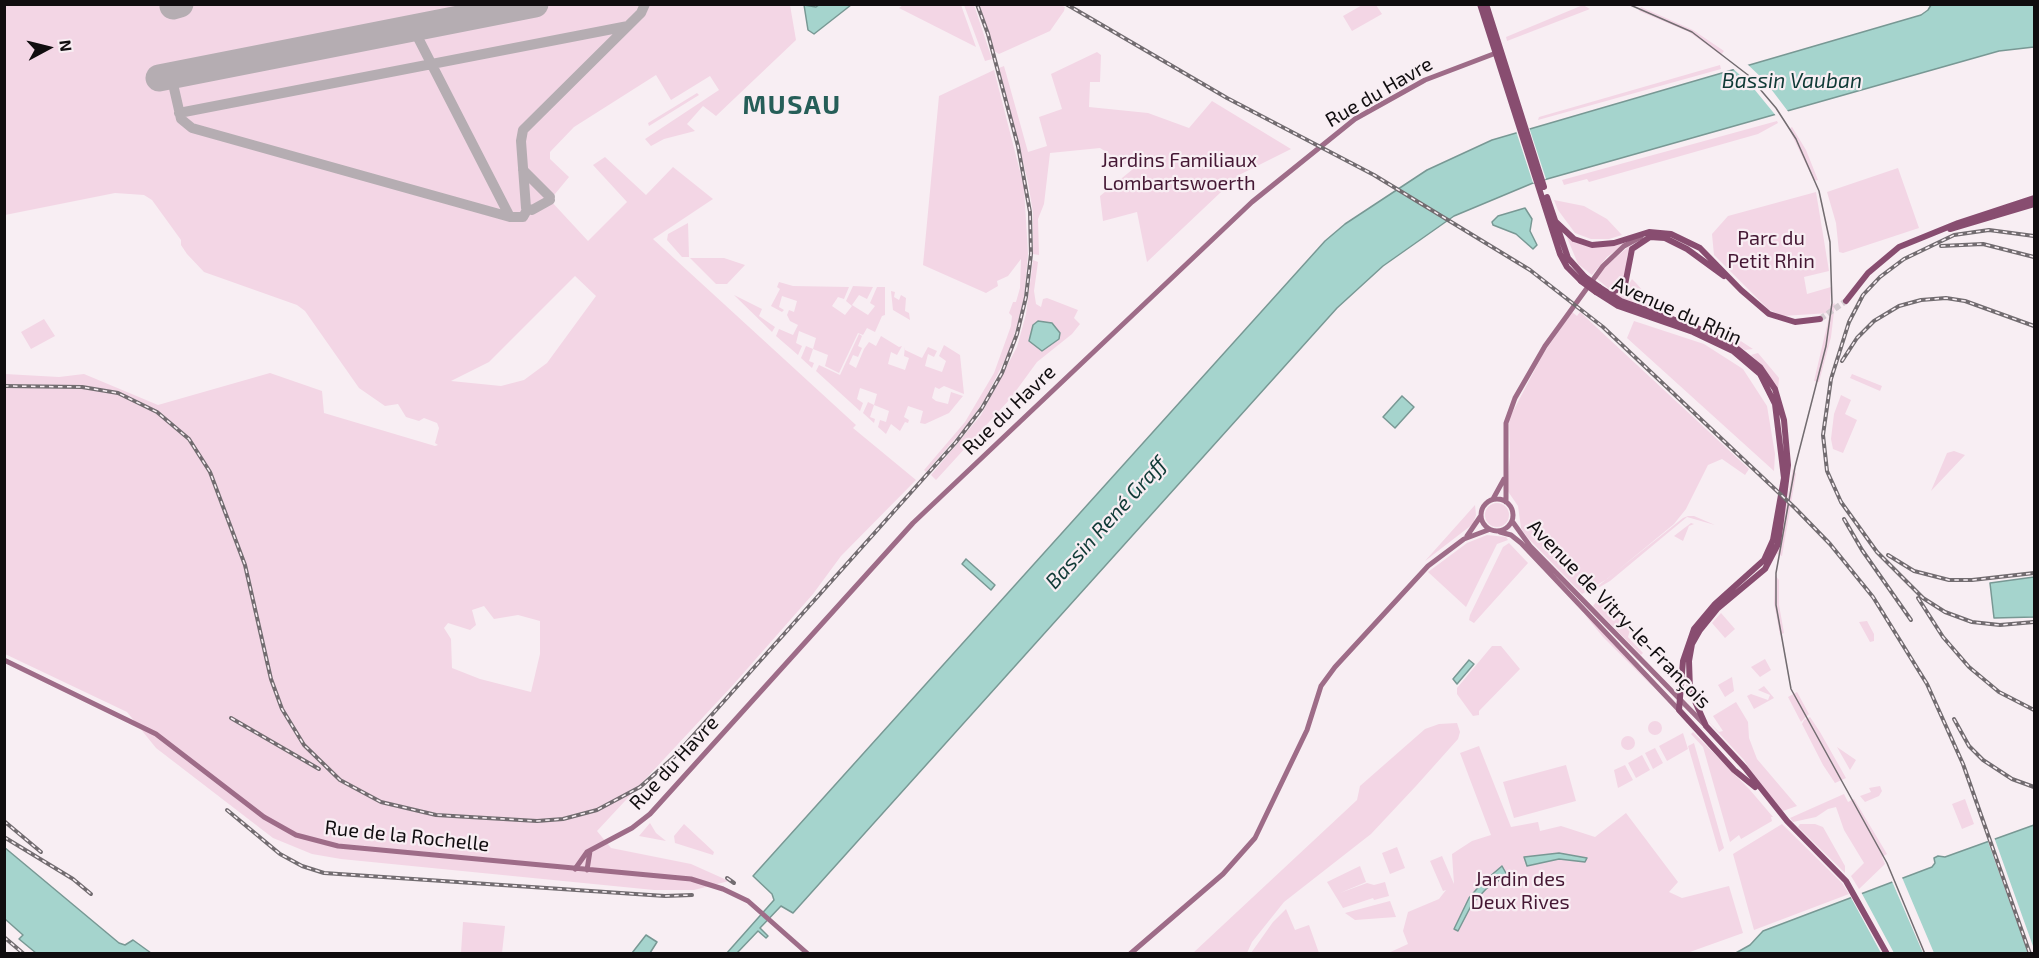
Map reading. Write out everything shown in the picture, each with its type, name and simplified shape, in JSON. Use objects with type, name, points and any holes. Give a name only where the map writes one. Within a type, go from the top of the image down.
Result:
[{"type":"main road","points":[[1480,4],[1547,202]]},
{"type":"main road","points":[[1486,4],[1520,121]]},
{"type":"main road","name":"Rue du Havre","points":[[575,869],[582,857],[591,850],[632,828],[650,814],[913,524],[1252,202],[1355,119],[1425,80],[1496,53]]},
{"type":"main road","points":[[1845,301],[1868,273],[1891,253],[1910,242],[2034,198]]},
{"type":"main road","name":"Avenue du Rhin","points":[[1547,202],[1568,258],[1583,279]]},
{"type":"main road","name":"Avenue du Rhin","points":[[1547,202],[1563,261],[1618,306],[1693,332],[1732,351],[1754,368],[1765,382],[1779,417],[1784,478],[1773,540],[1764,560],[1707,612],[1689,640]]},
{"type":"main road","points":[[1940,231],[1960,228],[2034,204]]},
{"type":"main road","points":[[1556,222],[1565,233],[1586,243],[1603,245],[1656,234],[1671,234],[1700,248],[1732,281],[1773,315],[1795,322],[1820,319]]},
{"type":"main road","points":[[1601,293],[1620,290],[1627,282],[1629,258],[1635,240]]},
{"type":"main road","points":[[1464,539],[1488,530],[1500,532],[1512,521],[1512,511],[1506,502],[1505,478],[1509,411],[1545,346],[1582,293],[1610,259],[1635,240]]},
{"type":"main road","name":"Avenue du Rhin","points":[[1601,293],[1695,327],[1746,353],[1771,381],[1783,411],[1788,473],[1778,544],[1766,567],[1710,616],[1692,644],[1688,669],[1689,685],[1706,726]]},
{"type":"main road","points":[[1130,954],[1222,874],[1256,838],[1274,803],[1328,676],[1419,575],[1464,539],[1480,517],[1483,506],[1493,499],[1505,478]]},
{"type":"main road","points":[[1493,499],[1506,502]]},
{"type":"main road","points":[[1480,517],[1488,530]]},
{"type":"main road","name":"Avenue de Vitry-le-François","points":[[1512,521],[1530,546],[1674,695],[1678,705]]},
{"type":"main road","name":"Avenue de Vitry-le-François","points":[[1500,532],[1511,535],[1521,543],[1678,705],[1706,726]]},
{"type":"main road","points":[[1674,695],[1679,686],[1682,657],[1689,640]]},
{"type":"main road","points":[[1689,640],[1683,661],[1678,705],[1734,770],[1761,791]]},
{"type":"main road","name":"Rue de la Rochelle","points":[[4,660],[156,734],[264,817],[309,840],[338,846],[575,869],[675,876],[711,884],[748,901],[805,950]]},
{"type":"main road","points":[[1706,726],[1745,768],[1787,821],[1844,878],[1887,954]]},
{"type":"main road","points":[[587,870],[588,855],[591,850]]},
{"type":"green space","points":[[1364,4],[1376,5],[1382,14],[1352,31],[1343,16]]},
{"type":"green space","points":[[5,5],[790,5],[796,40],[716,116],[703,106],[687,124],[695,131],[664,139],[651,146],[645,139],[719,90],[710,76],[671,100],[656,75],[574,127],[550,152],[550,159],[569,177],[550,200],[588,241],[627,202],[593,165],[605,157],[646,195],[673,167],[713,199],[653,239],[856,425],[853,428],[916,480],[841,556],[813,594],[733,685],[597,831],[611,848],[691,864],[729,881],[694,890],[654,890],[341,859],[312,854],[273,838],[156,748],[127,712],[5,654],[5,374],[59,377],[84,374],[158,405],[270,373],[322,391],[324,413],[435,446],[438,445],[435,443],[439,428],[437,423],[424,418],[419,421],[406,417],[398,404],[385,406],[359,388],[305,311],[297,305],[204,272],[187,254],[181,245],[181,240],[152,200],[144,195],[115,193],[5,215]],"holes":[[[575,276],[596,296],[547,363],[524,380],[501,386],[451,381],[489,362]],[[484,606],[494,619],[518,615],[540,621],[540,654],[531,692],[480,679],[452,668],[451,639],[444,628],[448,623],[470,630],[476,625],[472,610]]]},
{"type":"green space","points":[[903,5],[961,5],[976,47],[899,8]]},
{"type":"green space","points":[[964,5],[974,5],[992,59],[985,61]]},
{"type":"green space","points":[[979,5],[1061,5],[1065,7],[1064,11],[1050,31],[999,54],[994,51]]},
{"type":"green space","points":[[1583,5],[1590,9],[1507,41],[1506,37]]},
{"type":"green space","points":[[1641,7],[1693,30],[1724,51],[1721,55],[1689,32],[1639,11]]},
{"type":"green space","name":"Jardins Familiaux Lombartswoerth","points":[[1097,52],[1101,55],[1100,82],[1090,82],[1089,107],[1148,113],[1189,128],[1212,101],[1291,149],[1239,175],[1147,262],[1137,212],[1103,221],[1100,196],[1133,169],[1100,148],[1050,153],[1044,204],[1038,219],[1039,255],[1033,254],[1033,213],[1028,182],[999,68],[1004,66],[1028,152],[1047,146],[1039,117],[1062,109],[1051,74]]},
{"type":"green space","points":[[1720,65],[1721,69],[1538,120],[1539,117]]},
{"type":"green space","points":[[994,70],[1024,187],[1028,254],[1024,300],[1010,350],[985,399],[969,423],[926,472],[924,470],[965,422],[994,373],[1011,326],[1012,316],[1009,313],[1013,302],[1016,302],[1020,288],[1021,259],[1008,276],[997,281],[998,286],[986,293],[923,265],[939,96]]},
{"type":"green space","points":[[697,93],[699,95],[649,126],[648,123]]},
{"type":"green space","points":[[1777,121],[1778,123],[1758,134],[1589,182],[1587,179],[1564,185],[1562,180]]},
{"type":"green space","points":[[1792,127],[1806,150],[1818,180],[1814,181],[1789,129]]},
{"type":"green space","name":"Parc du Petit Rhin","points":[[1898,168],[1919,228],[1843,253],[1839,252],[1836,223],[1827,192]]},
{"type":"green space","name":"Parc du Petit Rhin","points":[[1816,192],[1829,271],[1804,277],[1807,294],[1831,287],[1830,306],[1835,303],[1831,337],[1819,382],[1814,381],[1830,313],[1782,316],[1768,309],[1714,255],[1712,234],[1728,216]]},
{"type":"green space","points":[[1554,200],[1584,206],[1607,219],[1622,235],[1609,239],[1591,239],[1575,233],[1558,210]]},
{"type":"green space","points":[[688,223],[689,257],[682,257],[667,240],[668,234]]},
{"type":"green space","points":[[1566,235],[1584,244],[1630,240],[1607,257],[1592,275],[1578,264]]},
{"type":"green space","points":[[1632,244],[1627,256],[1625,282],[1609,289],[1596,278],[1605,266]]},
{"type":"green space","points":[[690,258],[724,258],[745,265],[727,284],[716,284]]},
{"type":"green space","points":[[1033,260],[1038,262],[1034,291],[1036,304],[1041,307],[1043,299],[1047,298],[1078,310],[1074,318],[1080,324],[1072,334],[1037,362],[1010,399],[936,480],[931,475],[981,415],[1017,347],[1026,314]]},
{"type":"green space","points":[[1632,279],[1651,300],[1633,294],[1636,290],[1635,286],[1631,293],[1625,291]]},
{"type":"green space","points":[[779,282],[793,286],[849,287],[844,299],[838,297],[832,306],[845,315],[852,306],[846,301],[853,286],[873,287],[867,299],[859,295],[852,305],[868,315],[875,306],[870,303],[877,287],[885,287],[885,315],[882,316],[875,332],[867,328],[863,335],[858,333],[839,373],[825,366],[828,355],[813,349],[816,338],[799,331],[796,343],[802,346],[798,355],[776,336],[779,329],[793,335],[798,325],[790,321],[787,315],[789,310],[794,312],[797,301],[782,296],[779,307],[784,310],[782,312],[771,306],[780,289],[777,287]]},
{"type":"green space","points":[[891,291],[895,292],[894,297],[899,300],[901,295],[906,298],[905,311],[909,313],[910,320],[893,310]]},
{"type":"green space","points":[[1619,292],[1653,303],[1664,313],[1613,295]]},
{"type":"green space","points":[[734,295],[762,309],[759,316],[775,327],[772,332]]},
{"type":"green space","points":[[1572,312],[1577,316],[1580,312],[1749,469],[1745,475],[1722,459],[1708,465],[1686,509],[1674,524],[1607,579],[1582,594],[1527,537],[1521,528],[1518,506],[1507,490],[1510,456],[1509,419],[1543,354]]},
{"type":"green space","points":[[44,319],[55,336],[31,349],[21,332]]},
{"type":"green space","points":[[1634,321],[1704,344],[1743,369],[1767,406],[1775,454],[1774,471],[1627,338]]},
{"type":"green space","points":[[1705,321],[1753,349],[1745,350],[1707,329]]},
{"type":"green space","points":[[859,334],[862,336],[858,346],[862,348],[858,357],[853,355],[849,364],[856,368],[869,342],[876,346],[881,336],[899,347],[902,346],[897,355],[891,352],[888,364],[905,370],[909,358],[904,356],[905,347],[905,350],[922,358],[928,347],[937,351],[934,357],[928,354],[925,366],[942,372],[946,361],[939,356],[944,345],[960,355],[964,394],[944,386],[939,389],[935,387],[932,398],[948,404],[951,392],[963,396],[949,413],[925,424],[920,423],[923,411],[908,406],[904,417],[909,420],[908,423],[905,422],[900,431],[891,424],[886,434],[878,427],[880,420],[886,422],[889,411],[874,405],[877,394],[860,388],[857,399],[863,403],[860,411],[816,371],[819,365],[840,375]]},
{"type":"green space","points":[[806,346],[813,349],[809,361],[814,363],[812,368],[801,358]]},
{"type":"green space","points":[[1758,353],[1779,378],[1778,391],[1764,368],[1751,355]]},
{"type":"green space","points":[[1852,374],[1882,386],[1880,391],[1850,378]]},
{"type":"green space","points":[[1841,395],[1851,400],[1845,414],[1857,420],[1843,453],[1833,449],[1831,439],[1834,414]]},
{"type":"green space","points":[[868,402],[874,405],[870,417],[875,419],[874,423],[863,413]]},
{"type":"green space","points":[[1954,451],[1965,455],[1931,491],[1947,453]]},
{"type":"green space","points":[[1793,468],[1796,474],[1782,556],[1777,554]]},
{"type":"green space","points":[[1497,503],[1506,506],[1509,515],[1506,524],[1497,527],[1488,524],[1485,515],[1488,506]]},
{"type":"green space","points":[[1475,505],[1476,515],[1473,524],[1425,561]]},
{"type":"green space","points":[[1688,516],[1694,516],[1715,525],[1687,517],[1610,581],[1588,594],[1683,518]]},
{"type":"green space","points":[[1691,523],[1694,524],[1689,526],[1683,541],[1674,536]]},
{"type":"green space","points":[[1487,535],[1506,537],[1508,540],[1497,544],[1466,607],[1428,572],[1467,543]]},
{"type":"green space","points":[[1509,543],[1528,563],[1474,623],[1469,620],[1470,615],[1503,547]]},
{"type":"green space","points":[[1775,575],[1779,580],[1779,605],[1784,633],[1780,635],[1774,603]]},
{"type":"green space","points":[[1600,597],[1612,602],[1609,610],[1630,630],[1628,637],[1643,653],[1641,655],[1593,606]]},
{"type":"green space","points":[[1721,613],[1735,629],[1725,638],[1712,623]]},
{"type":"green space","points":[[1585,615],[1594,623],[1656,690],[1603,637]]},
{"type":"green space","points":[[1867,621],[1874,634],[1874,641],[1870,642],[1859,622]]},
{"type":"green space","points":[[1492,646],[1501,646],[1520,669],[1479,711],[1479,715],[1473,716],[1457,694],[1457,688]]},
{"type":"green space","points":[[1765,659],[1771,670],[1760,677],[1751,667]]},
{"type":"green space","points":[[1732,677],[1734,691],[1725,697],[1718,685]]},
{"type":"green space","points":[[1764,686],[1774,698],[1754,709],[1747,696],[1751,694],[1768,700],[1770,695],[1758,690]]},
{"type":"green space","points":[[1797,692],[1809,714],[1801,722],[1788,697]]},
{"type":"green space","points":[[1736,702],[1748,722],[1749,738],[1757,759],[1797,806],[1783,811],[1755,778],[1744,760],[1704,717],[1719,732],[1723,731],[1713,716]]},
{"type":"green space","points":[[1810,717],[1846,778],[1835,783],[1823,765],[1802,724]]},
{"type":"green space","points":[[1652,721],[1658,721],[1662,728],[1658,735],[1652,735],[1648,731],[1648,725]]},
{"type":"green space","points":[[1457,723],[1460,732],[1458,739],[1416,786],[1371,834],[1284,902],[1252,942],[1247,953],[1193,953],[1357,800],[1360,786],[1425,729],[1439,724]]},
{"type":"green space","points":[[1693,732],[1750,790],[1773,817],[1771,817],[1772,821],[1741,839],[1739,835],[1730,842],[1703,747],[1691,734]]},
{"type":"green space","points":[[1683,733],[1688,749],[1667,761],[1659,746]]},
{"type":"green space","points":[[1625,736],[1631,736],[1635,743],[1631,750],[1625,750],[1621,746],[1621,740]]},
{"type":"green space","points":[[1694,743],[1724,848],[1719,852],[1688,746]]},
{"type":"green space","name":"Jardin des Deux Rives","points":[[1479,746],[1511,827],[1538,822],[1540,831],[1561,826],[1595,837],[1626,813],[1678,882],[1669,892],[1682,898],[1729,886],[1743,933],[1687,953],[1386,954],[1408,944],[1403,931],[1408,912],[1439,899],[1446,890],[1443,891],[1430,861],[1442,856],[1454,884],[1452,854],[1472,841],[1491,835],[1460,753]]},
{"type":"green space","points":[[1837,747],[1856,760],[1850,770]]},
{"type":"green space","points":[[1655,748],[1663,763],[1653,769],[1645,753]]},
{"type":"green space","points":[[1642,755],[1650,770],[1636,778],[1628,763]]},
{"type":"green space","points":[[1566,765],[1576,801],[1514,818],[1503,782]]},
{"type":"green space","points":[[1625,765],[1633,780],[1618,788],[1614,770]]},
{"type":"green space","points":[[1880,786],[1882,791],[1879,796],[1865,802],[1860,796],[1871,792],[1869,788]]},
{"type":"green space","points":[[1844,794],[1848,802],[1854,799],[1887,854],[1882,857],[1885,864],[1859,889],[1851,876],[1864,863],[1844,830],[1836,807],[1816,817],[1793,822],[1790,818]]},
{"type":"green space","points":[[1965,799],[1974,824],[1962,829],[1952,804]]},
{"type":"green space","points":[[650,823],[656,833],[666,841],[639,836]]},
{"type":"green space","points":[[684,824],[714,852],[713,855],[675,843],[674,836]]},
{"type":"green space","points":[[1782,824],[1842,883],[1849,894],[1754,930],[1733,854]]},
{"type":"green space","points":[[1800,824],[1815,824],[1823,827],[1845,866],[1845,873],[1798,827]]},
{"type":"green space","points":[[1397,847],[1405,868],[1390,874],[1382,853]]},
{"type":"green space","points":[[1360,866],[1366,882],[1340,893],[1367,883],[1374,885],[1385,882],[1389,896],[1374,900],[1373,898],[1343,908],[1327,882]]},
{"type":"green space","points":[[1390,901],[1396,917],[1355,920],[1345,913]]},
{"type":"green space","points":[[1286,909],[1295,930],[1309,925],[1319,953],[1251,953],[1273,922]]},
{"type":"green space","points":[[463,922],[505,926],[502,953],[461,953]]},
{"type":"water","points":[[804,5],[816,7],[819,5],[851,5],[814,34],[808,30]]},
{"type":"water","points":[[1931,5],[2034,5],[2034,47],[1999,51],[1533,183],[1454,216],[1383,266],[1337,308],[793,913],[781,906],[760,928],[768,936],[766,938],[758,931],[737,953],[726,954],[774,900],[772,894],[753,876],[1325,241],[1345,224],[1427,170],[1492,140],[1921,15]]},
{"type":"water","points":[[1525,208],[1532,219],[1530,231],[1537,245],[1533,249],[1516,234],[1493,225],[1492,222],[1498,216]]},
{"type":"water","points":[[1038,321],[1052,323],[1060,333],[1059,339],[1042,351],[1029,341],[1033,325]]},
{"type":"water","points":[[1402,396],[1414,407],[1395,428],[1383,417]]},
{"type":"water","points":[[966,559],[995,585],[991,590],[962,564]]},
{"type":"water","points":[[2034,577],[2034,617],[1994,618],[1990,583]]},
{"type":"water","points":[[1469,660],[1474,664],[1457,684],[1453,679]]},
{"type":"water","points":[[2034,825],[2034,953],[1734,954],[1750,945],[1763,931],[1932,867],[1935,863],[1934,858],[1938,856],[1945,857]]},
{"type":"water","points":[[4,847],[119,943],[125,945],[133,940],[151,953],[36,953],[19,939],[23,935],[5,919]]},
{"type":"water","points":[[1559,853],[1587,858],[1585,862],[1559,859],[1527,866],[1524,857]]},
{"type":"water","points":[[1502,866],[1507,875],[1487,888],[1472,904],[1458,931],[1454,929],[1469,898]]},
{"type":"water","points":[[646,935],[657,942],[650,953],[632,953]]},
{"type":"pier","points":[[1744,61],[1765,81],[1790,114],[1777,117],[1750,84],[1730,66]]},
{"type":"pier","points":[[1529,127],[1546,179],[1533,183],[1516,131]]},
{"type":"pier","points":[[1994,837],[2034,953],[2028,953],[1987,839]]},
{"type":"pier","points":[[1901,875],[1934,953],[1923,953],[1891,879]]},
{"type":"pier","points":[[1860,890],[1894,953],[1881,953],[1849,894]]},
{"type":"taxiway","points":[[550,200],[532,210],[526,208],[521,141],[523,130],[641,13],[645,4]]},
{"type":"taxiway","points":[[179,113],[628,26]]},
{"type":"taxiway","points":[[413,28],[510,217]]},
{"type":"taxiway","points":[[171,75],[181,119],[192,128],[510,217],[523,217],[527,210]]},
{"type":"taxiway","points":[[523,170],[550,197]]},
{"type":"runway","points":[[173,6],[180,4]]},
{"type":"runway","points":[[159,78],[535,4]]},
{"type":"tunnel","points":[[1820,319],[1846,301]]},
{"type":"tram line","points":[[1628,4],[1692,32],[1748,75],[1776,108],[1796,139],[1819,191],[1830,242],[1832,303],[1826,346],[1795,467],[1776,573],[1776,605],[1791,689],[1887,863],[1925,954]]},
{"type":"railway","points":[[4,386],[82,387],[118,393],[157,412],[189,439],[210,472],[245,565],[271,679],[282,709],[304,745],[340,780],[381,802],[436,815],[537,821],[563,819],[597,810],[640,787],[674,757],[956,442],[982,408],[1002,373],[1017,334],[1026,297],[1031,254],[1030,212],[1018,146],[988,34],[977,4]]},
{"type":"railway","points":[[1066,4],[1227,98],[1374,175],[1530,270],[1603,327],[1795,508],[1830,544],[1873,597],[1927,684],[1963,764],[2030,954]]},
{"type":"railway","points":[[2034,236],[1989,230],[1954,235],[1904,259],[1880,277],[1863,295],[1849,322],[1831,379],[1823,435],[1827,471],[1841,502],[1877,552],[1923,598],[1945,612],[1972,622],[2000,625],[2034,622]]},
{"type":"railway","points":[[1941,246],[1983,244],[2034,257]]},
{"type":"railway","points":[[1842,361],[1857,338],[1874,321],[1899,306],[1921,300],[1946,298],[1965,301],[2034,326]]},
{"type":"railway","points":[[1844,519],[1862,550],[1911,620]]},
{"type":"railway","points":[[1888,555],[1914,571],[1949,580],[1972,580],[2034,573]]},
{"type":"railway","points":[[1918,598],[1943,637],[1969,667],[1999,692],[2034,710]]},
{"type":"railway","points":[[231,718],[319,769]]},
{"type":"railway","points":[[1954,719],[1969,746],[1983,760],[2012,779],[2034,787]]},
{"type":"railway","points":[[227,810],[280,854],[302,866],[324,873],[665,896],[692,895]]},
{"type":"railway","points":[[4,821],[41,852]]},
{"type":"railway","points":[[4,837],[73,879],[91,894]]},
{"type":"railway","points":[[727,878],[734,883]]},
{"type":"railway","points":[[4,937],[24,954]]},
{"type":"district","name":"MUSAU","points":[[792,105]]},
{"type":"water label","name":"Bassin Vauban","points":[[1792,81]]},
{"type":"water label","name":"Bassin René Graff","points":[[1106,523]]}]
